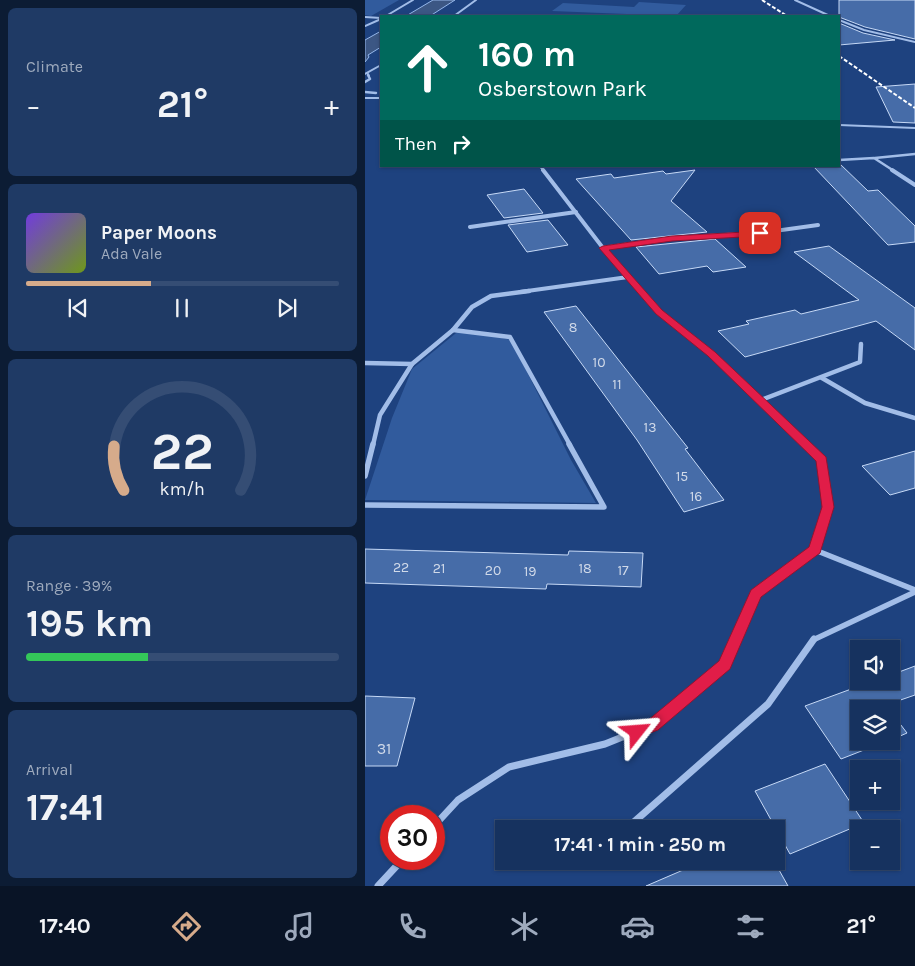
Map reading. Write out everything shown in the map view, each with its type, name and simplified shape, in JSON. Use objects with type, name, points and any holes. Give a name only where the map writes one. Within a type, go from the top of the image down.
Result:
[{"type":"street","points":[[388,15],[413,0]]},
{"type":"street","points":[[456,15],[477,0]]},
{"type":"street","points":[[795,0],[828,15]]},
{"type":"street","points":[[365,17],[380,18]]},
{"type":"street","points":[[365,26],[380,18]]},
{"type":"street","points":[[840,20],[863,30],[915,42]]},
{"type":"street","points":[[365,82],[370,79],[366,74],[380,66]]},
{"type":"street","points":[[365,92],[376,93]]},
{"type":"street","points":[[365,98],[380,98]]},
{"type":"street","points":[[840,125],[915,128]]},
{"type":"street","points":[[840,160],[915,154]]},
{"type":"street","points":[[874,158],[915,186]]},
{"type":"street","points":[[445,814],[458,800],[509,767],[605,744],[652,725],[725,665],[756,594],[815,550],[828,507],[821,460],[761,400],[711,354],[659,312],[603,248],[540,167]]},
{"type":"street","points":[[469,227],[576,212]]},
{"type":"street","points":[[603,248],[672,238],[760,233],[818,225]]},
{"type":"street","points":[[365,476],[380,415],[412,364],[453,330],[472,307],[491,296],[628,277]]},
{"type":"street","points":[[365,505],[604,507],[510,337],[453,330]]},
{"type":"street","points":[[761,400],[860,362],[861,344]]},
{"type":"street","points":[[365,363],[412,364]]},
{"type":"street","points":[[822,378],[865,403],[915,418]]},
{"type":"street","points":[[815,550],[915,591]]},
{"type":"street","points":[[636,820],[768,704],[814,638],[915,591]]},
{"type":"street","points":[[378,886],[393,870]]},
{"type":"shaded area","points":[[365,0],[399,0],[371,16],[365,15]]},
{"type":"shaded area","points":[[433,0],[455,0],[432,15],[408,15]]},
{"type":"shaded area","points":[[639,2],[686,5],[677,15],[552,11],[563,3],[634,7]]},
{"type":"shaded area","points":[[380,32],[380,48],[368,55],[369,57],[365,62],[365,40]]},
{"type":"shaded area","points":[[461,329],[511,340],[571,460],[596,503],[365,500],[392,418],[412,369]]},
{"type":"building","points":[[839,0],[915,0],[915,39],[865,27],[840,17]]},
{"type":"building","points":[[840,23],[863,33],[895,40],[840,45]]},
{"type":"building","points":[[915,84],[915,123],[893,122],[876,87]]},
{"type":"building","points":[[840,164],[868,191],[878,190],[915,226],[915,242],[888,245],[814,167],[840,167]]},
{"type":"building","points":[[695,170],[671,201],[707,232],[631,240],[576,179],[611,174],[614,178],[663,171],[666,174]]},
{"type":"building","points":[[524,189],[543,213],[504,218],[487,195]]},
{"type":"building","points":[[548,220],[568,245],[527,252],[508,225]]},
{"type":"building","points":[[715,239],[746,267],[713,272],[707,266],[659,274],[636,247]]},
{"type":"building","points":[[829,246],[915,308],[915,350],[876,321],[745,357],[718,331],[749,324],[746,321],[795,310],[801,314],[859,300],[794,252]]},
{"type":"building","points":[[576,306],[688,448],[685,449],[724,500],[684,512],[637,440],[544,312]]},
{"type":"building","points":[[915,451],[915,488],[890,495],[862,466]]},
{"type":"building","points":[[365,549],[568,555],[569,551],[643,553],[641,587],[547,584],[546,589],[365,583]]},
{"type":"building","points":[[915,666],[915,695],[900,700],[850,700],[850,750],[864,750],[841,759],[805,706],[850,689],[900,690],[900,672]]},
{"type":"building","points":[[365,696],[415,698],[397,766],[365,766]]},
{"type":"building","points":[[900,724],[907,733],[900,736]]},
{"type":"building","points":[[825,764],[850,802],[850,810],[855,810],[862,820],[850,820],[850,829],[790,854],[785,845],[785,820],[771,820],[755,791]]},
{"type":"building","points":[[683,870],[779,870],[788,886],[646,886]]},
{"type":"railway","points":[[762,0],[785,15]]},
{"type":"railway","points":[[840,57],[915,108]]},
{"type":"route","points":[[637,732],[652,725],[725,665],[756,594],[815,550],[828,507],[821,460],[761,400],[711,354],[659,312],[603,248],[672,238],[760,233]]}]
